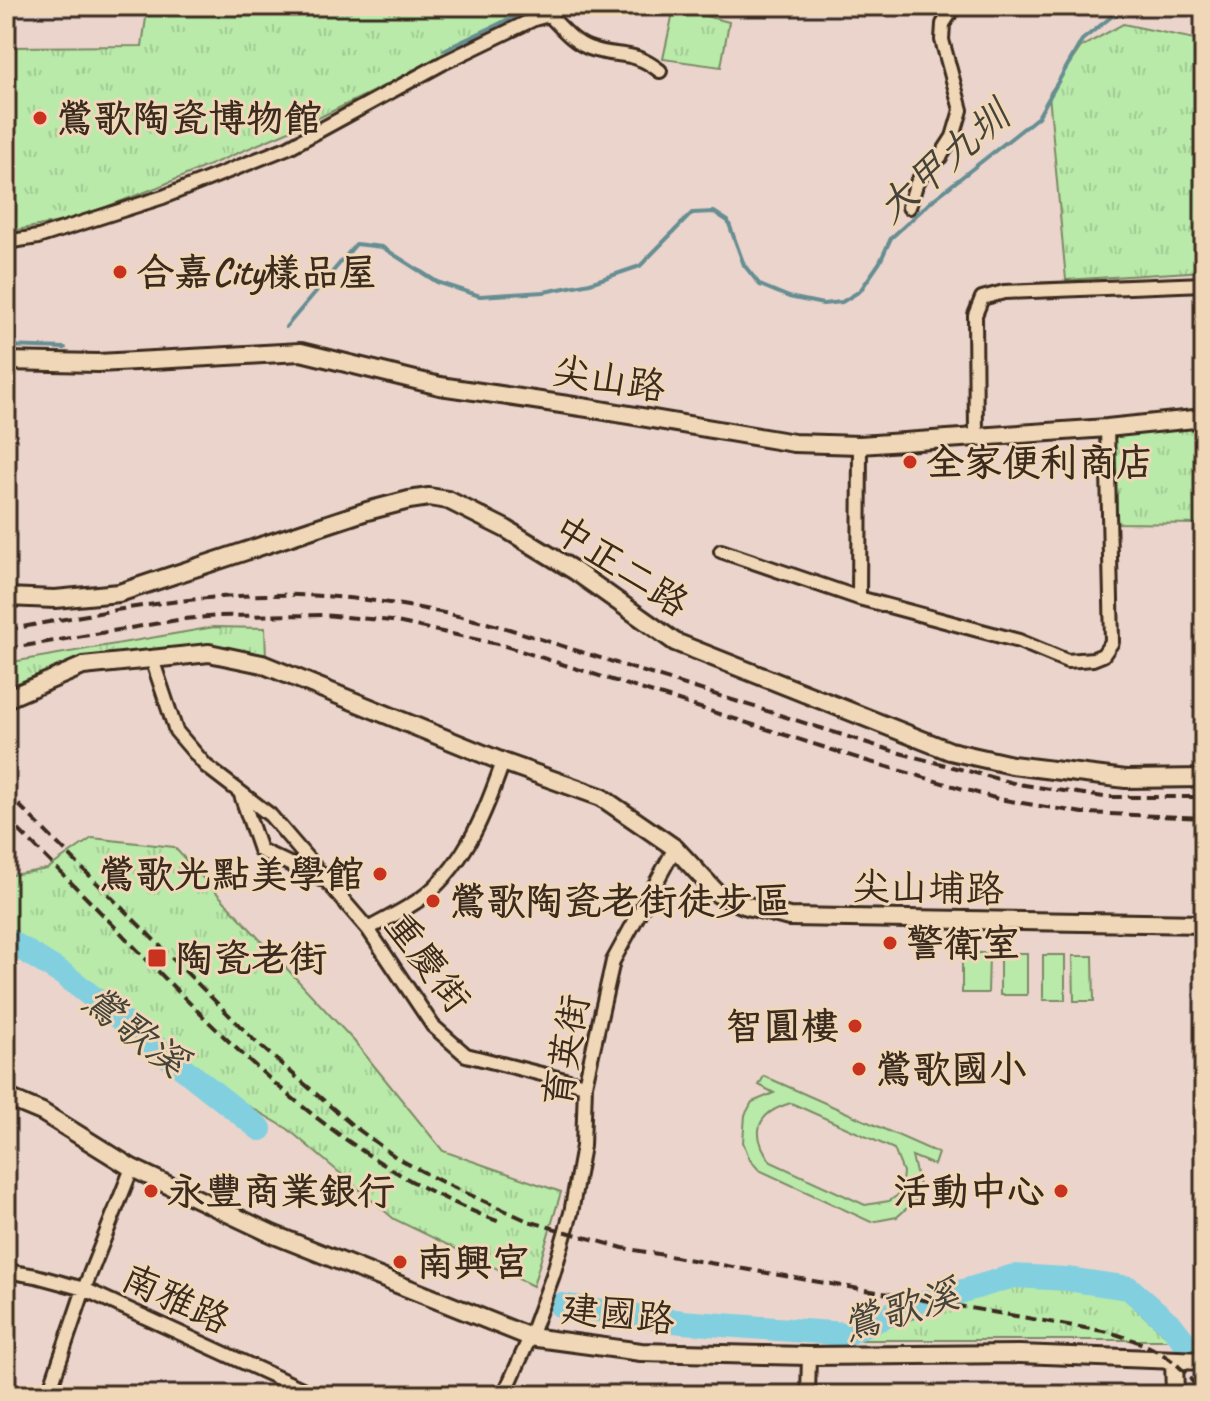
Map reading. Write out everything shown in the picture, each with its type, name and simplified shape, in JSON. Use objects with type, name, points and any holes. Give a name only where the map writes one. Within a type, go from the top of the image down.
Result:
[{"type":"main road","name":"尖山路","points":[[6,361],[98,363],[301,352],[440,386],[794,443],[860,445],[1204,418]]},
{"type":"main road","name":"中正二路","points":[[6,597],[55,599],[119,593],[367,511],[419,498],[448,500],[506,529],[575,571],[675,642],[950,751],[1012,765],[1112,778],[1204,778]]},
{"type":"main road","name":"尖山埔路","points":[[152,659],[209,653],[262,664],[503,762],[601,797],[675,848],[718,894],[744,905],[789,917],[1204,924]]},
{"type":"main road","points":[[6,699],[83,666],[152,659]]},
{"type":"main road","name":"建國路","points":[[6,1097],[42,1112],[132,1168],[272,1234],[530,1337],[641,1352],[809,1356],[1019,1354],[1204,1361]]},
{"type":"main road","points":[[1175,1395],[1178,1360]]},
{"type":"street","points":[[909,207],[925,169],[940,157],[953,137],[961,110],[942,40],[943,24],[955,6]]},
{"type":"street","points":[[6,242],[38,237],[163,197],[289,147],[443,63],[534,19],[549,15],[570,36],[588,47],[645,59],[660,71]]},
{"type":"street","points":[[976,436],[975,315],[982,298],[1004,292],[1204,284]]},
{"type":"street","points":[[721,551],[859,598],[1019,641],[1067,661],[1093,659],[1103,655],[1112,642],[1107,428]]},
{"type":"street","points":[[859,598],[860,445]]},
{"type":"street","name":"重慶街","points":[[152,659],[176,731],[206,766],[270,815],[368,929],[433,1026],[466,1055],[585,1085]]},
{"type":"street","points":[[368,929],[426,895],[465,851],[489,802],[503,762]]},
{"type":"street","name":"重慶街","points":[[240,792],[260,850],[327,882]]},
{"type":"street","name":"育英街","points":[[530,1337],[571,1213],[583,1146],[585,1085],[613,961],[675,848]]},
{"type":"street","points":[[48,1395],[84,1289],[132,1168]]},
{"type":"street","name":"南雅路","points":[[6,1271],[84,1289],[315,1395]]},
{"type":"street","points":[[504,1395],[530,1337]]},
{"type":"street","points":[[808,1395],[809,1356]]},
{"type":"green space","points":[[159,6],[529,6],[423,67],[308,123],[75,219],[6,232],[6,47],[142,46],[146,18]]},
{"type":"green space","points":[[674,8],[729,22],[721,67],[663,59]]},
{"type":"green space","points":[[1123,24],[1204,41],[1204,271],[1066,280],[1049,94],[1081,47]]},
{"type":"green space","points":[[1204,425],[1204,524],[1115,523],[1111,432]]},
{"type":"green space","points":[[214,627],[265,628],[266,659],[133,656],[6,693],[6,663]]},
{"type":"green space","points":[[92,838],[174,847],[354,1041],[443,1151],[561,1192],[533,1286],[394,1219],[288,1129],[228,1094],[49,957],[6,929],[6,876],[47,869]]},
{"type":"green space","points":[[962,953],[989,953],[988,993],[962,993]]},
{"type":"green space","points":[[1000,953],[1027,953],[1027,995],[1000,995]]},
{"type":"green space","points":[[1043,955],[1065,955],[1065,1000],[1043,1000]]},
{"type":"green space","points":[[1073,956],[1093,956],[1094,1001],[1074,1001]]},
{"type":"green space","points":[[764,1076],[938,1153],[934,1165],[912,1156],[919,1186],[916,1200],[897,1217],[871,1222],[759,1170],[750,1160],[743,1142],[745,1115],[752,1102],[774,1093],[759,1085]],"holes":[[[791,1103],[894,1149],[903,1172],[901,1193],[889,1201],[865,1205],[771,1162],[760,1142],[760,1125],[770,1112]]]},
{"type":"green space","points":[[1021,1282],[1123,1297],[1171,1340],[849,1340]]},
{"type":"waterway","points":[[444,50],[537,6]]},
{"type":"waterway","name":"大甲九圳","points":[[286,327],[356,244],[382,247],[437,282],[480,296],[544,292],[590,283],[640,266],[692,213],[714,212],[728,221],[744,265],[760,285],[789,297],[823,304],[842,302],[860,291],[880,262],[891,238],[934,199],[1038,117],[1082,40],[1120,10],[1204,7]]},
{"type":"waterway","name":"大甲九圳","points":[[6,346],[65,348]]},
{"type":"waterway","name":"鶯歌溪","points":[[6,939],[66,976],[260,1129]]},
{"type":"waterway","name":"鶯歌溪","points":[[560,1305],[682,1322],[846,1334],[902,1309],[1014,1276],[1067,1279],[1129,1288],[1172,1326],[1204,1367]]},
{"type":"railway","points":[[6,630],[136,607],[234,596],[328,596],[389,603],[509,629],[896,752],[1017,784],[1104,797],[1204,797]]},
{"type":"railway","points":[[6,649],[218,616],[323,615],[392,621],[502,645],[867,761],[998,799],[1083,813],[1204,818]]},
{"type":"railway","points":[[6,792],[257,1043],[351,1124],[397,1158],[444,1183],[528,1221],[623,1248],[1108,1332],[1162,1354],[1184,1371],[1201,1395]]},
{"type":"railway","points":[[6,817],[227,1039],[308,1111],[398,1173],[500,1222]]},
{"type":"place","name":"鶯歌陶瓷博物館","points":[[40,118]]},
{"type":"place","name":"合嘉City樣品屋","points":[[120,272]]},
{"type":"place","name":"全家便利商店","points":[[910,462]]},
{"type":"place","name":"鶯歌光點美學館","points":[[380,874]]},
{"type":"place","name":"鶯歌陶瓷老街徒步區","points":[[433,901]]},
{"type":"place","name":"警衛室","points":[[890,943]]},
{"type":"place","name":"陶瓷老街","points":[[157,958]]},
{"type":"place","name":"智圓樓","points":[[855,1026]]},
{"type":"place","name":"鶯歌國小","points":[[859,1069]]},
{"type":"place","name":"永豐商業銀行","points":[[151,1191]]},
{"type":"place","name":"活動中心","points":[[1061,1191]]},
{"type":"place","name":"南興宮","points":[[400,1262]]}]
